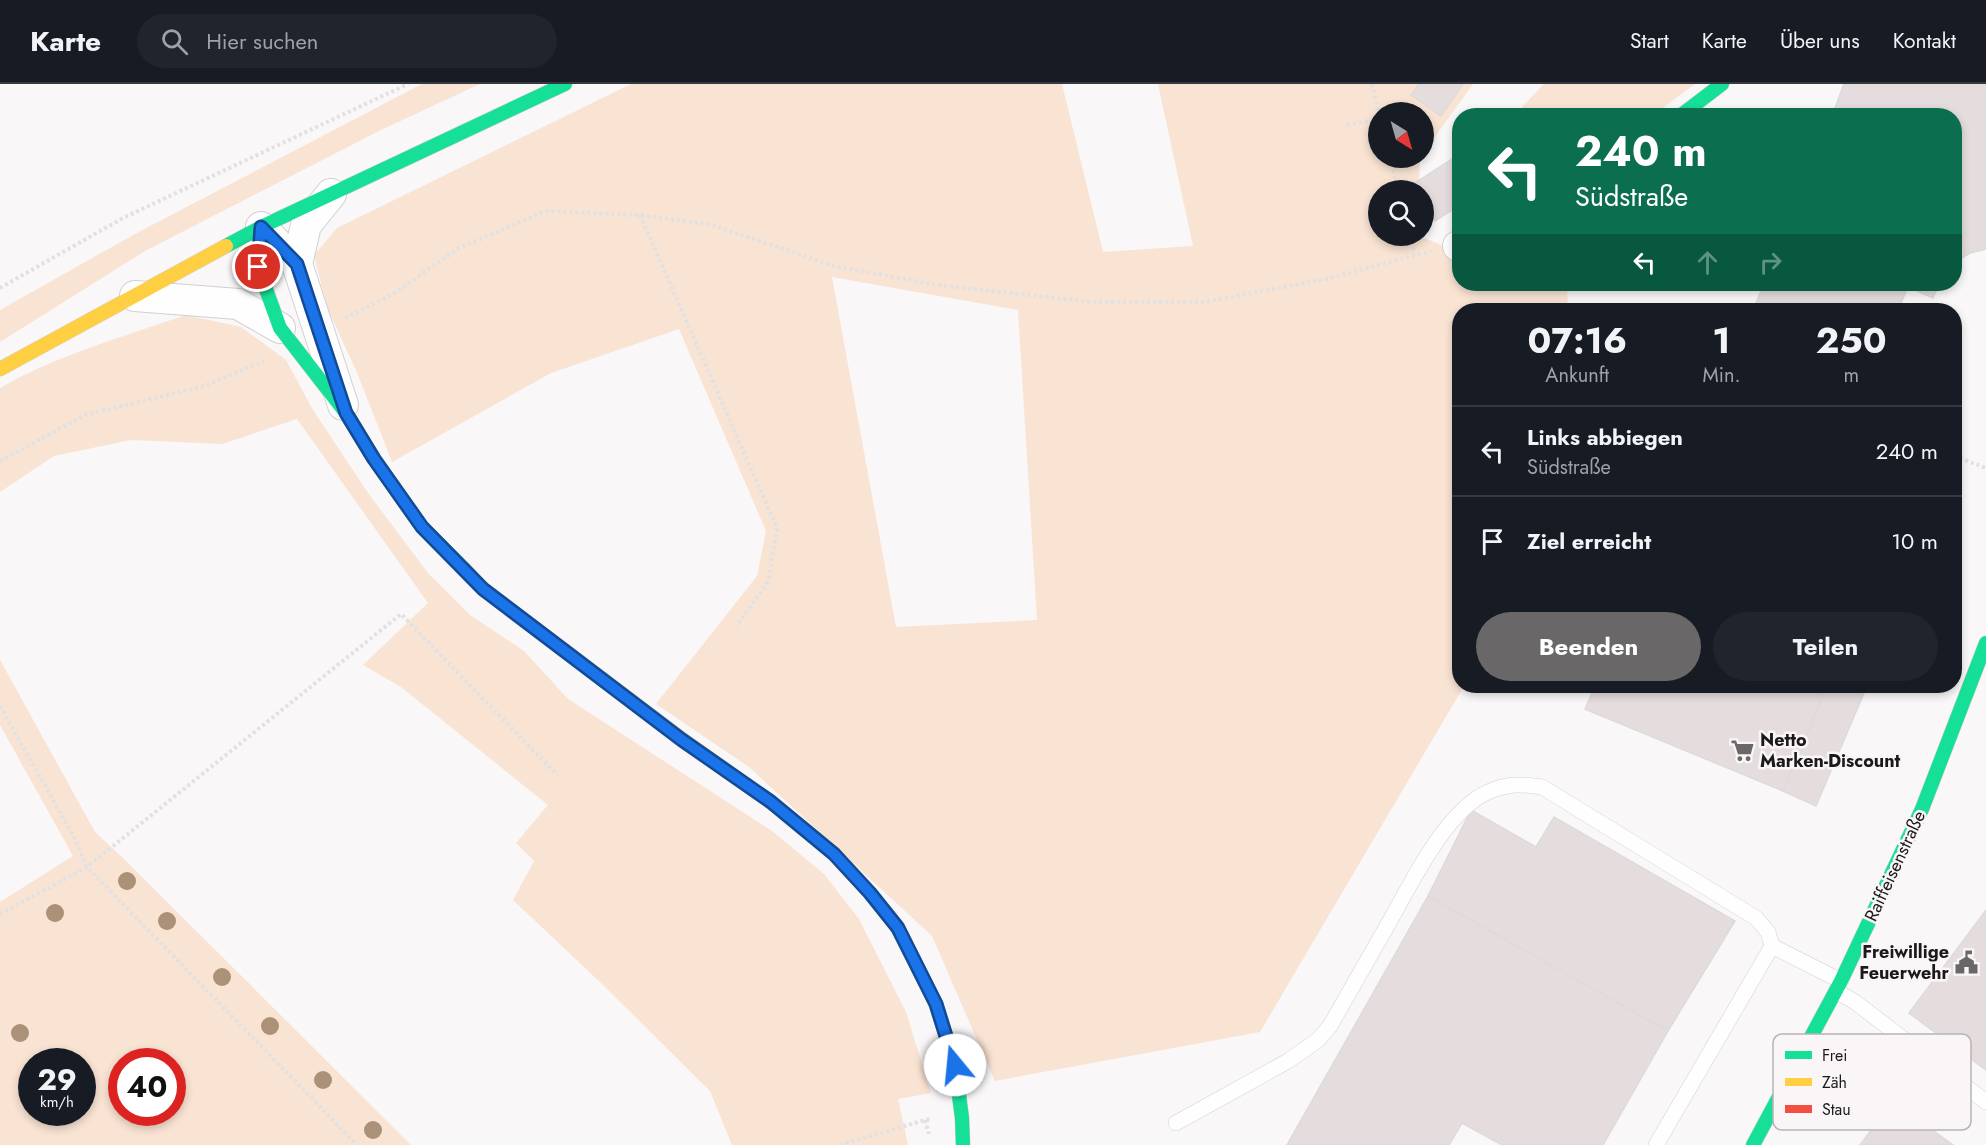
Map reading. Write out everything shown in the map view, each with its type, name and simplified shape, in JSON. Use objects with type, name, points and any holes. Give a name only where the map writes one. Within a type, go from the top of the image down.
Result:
[{"type":"street","points":[[0,369],[261,227],[565,84]]},
{"type":"street","points":[[1690,108],[1722,84]]},
{"type":"street","points":[[297,264],[306,225],[331,194]]},
{"type":"street","points":[[261,227],[297,264],[346,413]]},
{"type":"street","points":[[261,227],[258,267],[280,328],[346,413],[374,459],[422,527],[483,589],[682,740],[771,802],[834,854],[898,928],[936,1004],[955,1065],[963,1145]]},
{"type":"street","points":[[135,296],[238,304],[280,328]]},
{"type":"street","name":"Raiffeisenstraße","points":[[1812,1034],[1838,986],[1922,809],[1986,643]]},
{"type":"street","name":"Raiffeisenstraße","points":[[1753,1145],[1773,1108]]},
{"type":"lane","points":[[1176,1123],[1288,1060],[1318,1040],[1330,1026],[1405,894],[1453,819],[1467,805],[1487,792],[1515,783],[1542,786],[1756,918],[1768,932],[1772,946],[1838,986],[1897,1034]]},
{"type":"lane","points":[[1656,1145],[1772,946]]},
{"type":"lane","points":[[1971,1091],[1986,1102]]},
{"type":"path","points":[[0,288],[123,218],[408,84]]},
{"type":"path","points":[[1372,84],[1376,102]]},
{"type":"path","points":[[1347,125],[1368,121]]},
{"type":"path","points":[[341,319],[393,294],[457,249],[546,210],[640,215],[709,224],[845,268],[937,285],[1092,302],[1204,302],[1326,279],[1414,255],[1412,246]]},
{"type":"path","points":[[640,215],[777,528],[768,582],[736,627]]},
{"type":"path","points":[[0,461],[85,415],[204,386],[267,359]]},
{"type":"path","points":[[1962,459],[1986,468]]},
{"type":"path","points":[[0,914],[87,867],[401,614],[558,776]]},
{"type":"path","points":[[0,706],[75,839],[87,867],[357,1145]]},
{"type":"path","points":[[840,1145],[925,1120]]},
{"type":"shaded area","points":[[422,84],[480,84],[381,130],[145,251],[0,342],[0,310],[135,234]]},
{"type":"shaded area","points":[[631,84],[1062,84],[1103,252],[1193,246],[1158,84],[1473,84],[1456,108],[1452,108],[1452,113],[1434,138],[1434,102],[1368,102],[1368,168],[1420,168],[1419,180],[1368,180],[1368,246],[1434,246],[1434,242],[1452,250],[1452,291],[1567,291],[1568,303],[1452,303],[1452,693],[1460,693],[1260,1032],[995,1081],[932,936],[749,767],[656,704],[757,576],[766,531],[679,329],[551,373],[392,462],[358,375],[327,307],[314,255],[337,228]],"holes":[[[832,277],[1018,310],[1037,620],[896,627]]]},
{"type":"shaded area","points":[[1544,84],[1695,84],[1662,108],[1522,107]]},
{"type":"shaded area","points":[[186,315],[241,327],[286,360],[313,410],[368,493],[428,573],[470,615],[524,651],[568,699],[772,831],[824,874],[859,919],[906,1012],[931,1093],[898,1099],[908,1145],[732,1145],[710,1091],[513,900],[534,861],[516,843],[548,805],[401,687],[363,665],[428,603],[297,419],[222,444],[131,440],[54,456],[0,492],[0,388],[67,356]]},
{"type":"shaded area","points":[[0,660],[95,832],[411,1145],[0,1145],[0,902],[73,856],[0,725]]},
{"type":"building","points":[[1419,84],[1463,84],[1441,116],[1434,111],[1434,102],[1421,102],[1411,95]]},
{"type":"building","points":[[1844,84],[1986,84],[1986,249],[1970,253],[1962,258],[1962,108],[1835,108]]},
{"type":"building","points":[[1452,159],[1452,210],[1435,221],[1434,180],[1420,180]]},
{"type":"building","points":[[1761,291],[1906,291],[1901,303],[1756,303]]},
{"type":"building","points":[[1917,291],[1936,291],[1933,298]]},
{"type":"building","name":"Netto Marken-Discount","points":[[1592,693],[1824,693],[1783,791],[1585,709]]},
{"type":"building","points":[[1824,693],[1864,693],[1816,806],[1783,791]]},
{"type":"building","points":[[1471,810],[1536,847],[1554,817],[1735,921],[1668,1031],[1428,896]]},
{"type":"building","points":[[1428,896],[1668,1031],[1603,1145],[1502,1145],[1462,1123],[1449,1145],[1287,1145]]},
{"type":"building","name":"Freiwillige Feuerwehr","points":[[1986,910],[1986,1070],[1971,1059],[1971,1034],[1937,1034],[1909,1013]]},
{"type":"building","points":[[1871,1130],[1933,1130],[1953,1145],[1860,1145]]},
{"type":"traffic: fast","points":[[226,246],[261,227],[565,84]]},
{"type":"traffic: fast","points":[[1690,108],[1722,84]]},
{"type":"traffic: fast","points":[[261,227],[258,267],[280,328],[346,413],[374,459],[422,527],[464,569]]},
{"type":"traffic: fast","points":[[1813,1034],[1841,981],[1922,809],[1986,643]]},
{"type":"traffic: fast","points":[[896,925],[936,1004],[955,1065],[963,1145]]},
{"type":"traffic: fast","points":[[1753,1145],[1773,1108]]},
{"type":"traffic: slow","points":[[0,369],[226,246]]},
{"type":"traffic: slow","points":[[577,660],[683,740],[771,802],[834,854],[896,925]]},
{"type":"traffic: jam","points":[[464,569],[483,589],[577,660]]},
{"type":"place","name":"Netto Marken-Discount","points":[[1742,750]]},
{"type":"place","name":"Freiwillige Feuerwehr","points":[[1967,962]]},
{"type":"route","points":[[258,267],[261,227],[297,264],[346,413],[374,459],[422,527],[483,589],[682,740],[771,802],[834,854],[870,893],[898,928],[936,1004],[955,1065]]}]
